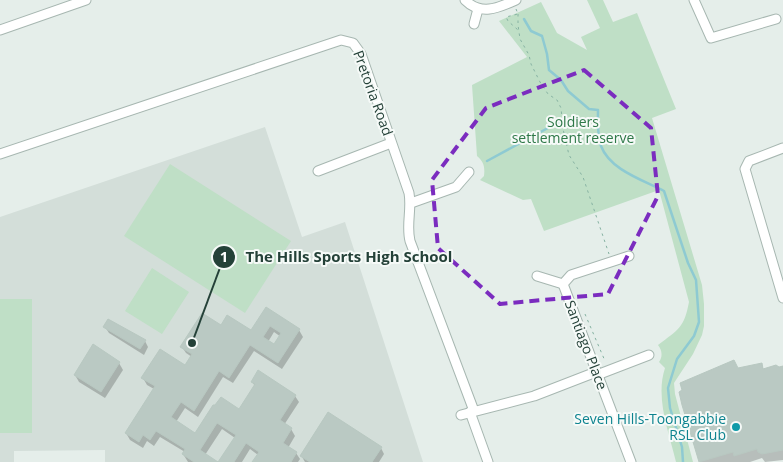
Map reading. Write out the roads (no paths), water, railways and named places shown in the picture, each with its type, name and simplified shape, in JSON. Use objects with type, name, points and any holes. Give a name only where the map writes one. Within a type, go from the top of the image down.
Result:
[{"type":"street","points":[[0,30],[86,0]]},
{"type":"street","points":[[465,0],[478,9],[489,10],[514,1]]},
{"type":"street","points":[[694,0],[711,38],[776,19]]},
{"type":"street","points":[[474,24],[478,9]]},
{"type":"street","name":"Pretoria Road","points":[[0,154],[340,40],[353,43],[361,54],[411,203],[409,237],[488,462]]},
{"type":"street","points":[[318,171],[391,143]]},
{"type":"street","points":[[783,148],[749,160],[745,172],[783,298]]},
{"type":"street","points":[[411,203],[456,187],[469,172]]},
{"type":"street","name":"Santiago Place","points":[[563,284],[571,276],[628,256]]},
{"type":"street","name":"Santiago Place","points":[[537,276],[563,284]]},
{"type":"street","name":"Santiago Place","points":[[563,284],[630,462]]},
{"type":"street","points":[[469,412],[534,396],[610,371],[649,355]]},
{"type":"waterway","points":[[524,19],[531,31],[542,36],[549,70],[561,80],[568,91],[589,109],[598,110],[599,138],[605,154],[619,168],[664,191],[688,263],[696,280],[699,322],[694,336],[677,359],[668,388],[670,408],[682,447],[683,462]]},
{"type":"waterway","points":[[487,161],[559,122]]},
{"type":"place","name":"The Hills Sports High School","points":[[192,343]]},
{"type":"place","name":"Seven Hills-Toongabbie RSL Club","points":[[736,427]]},
{"type":"park label","name":"Soldiers settlement reserve","points":[[573,130]]}]
